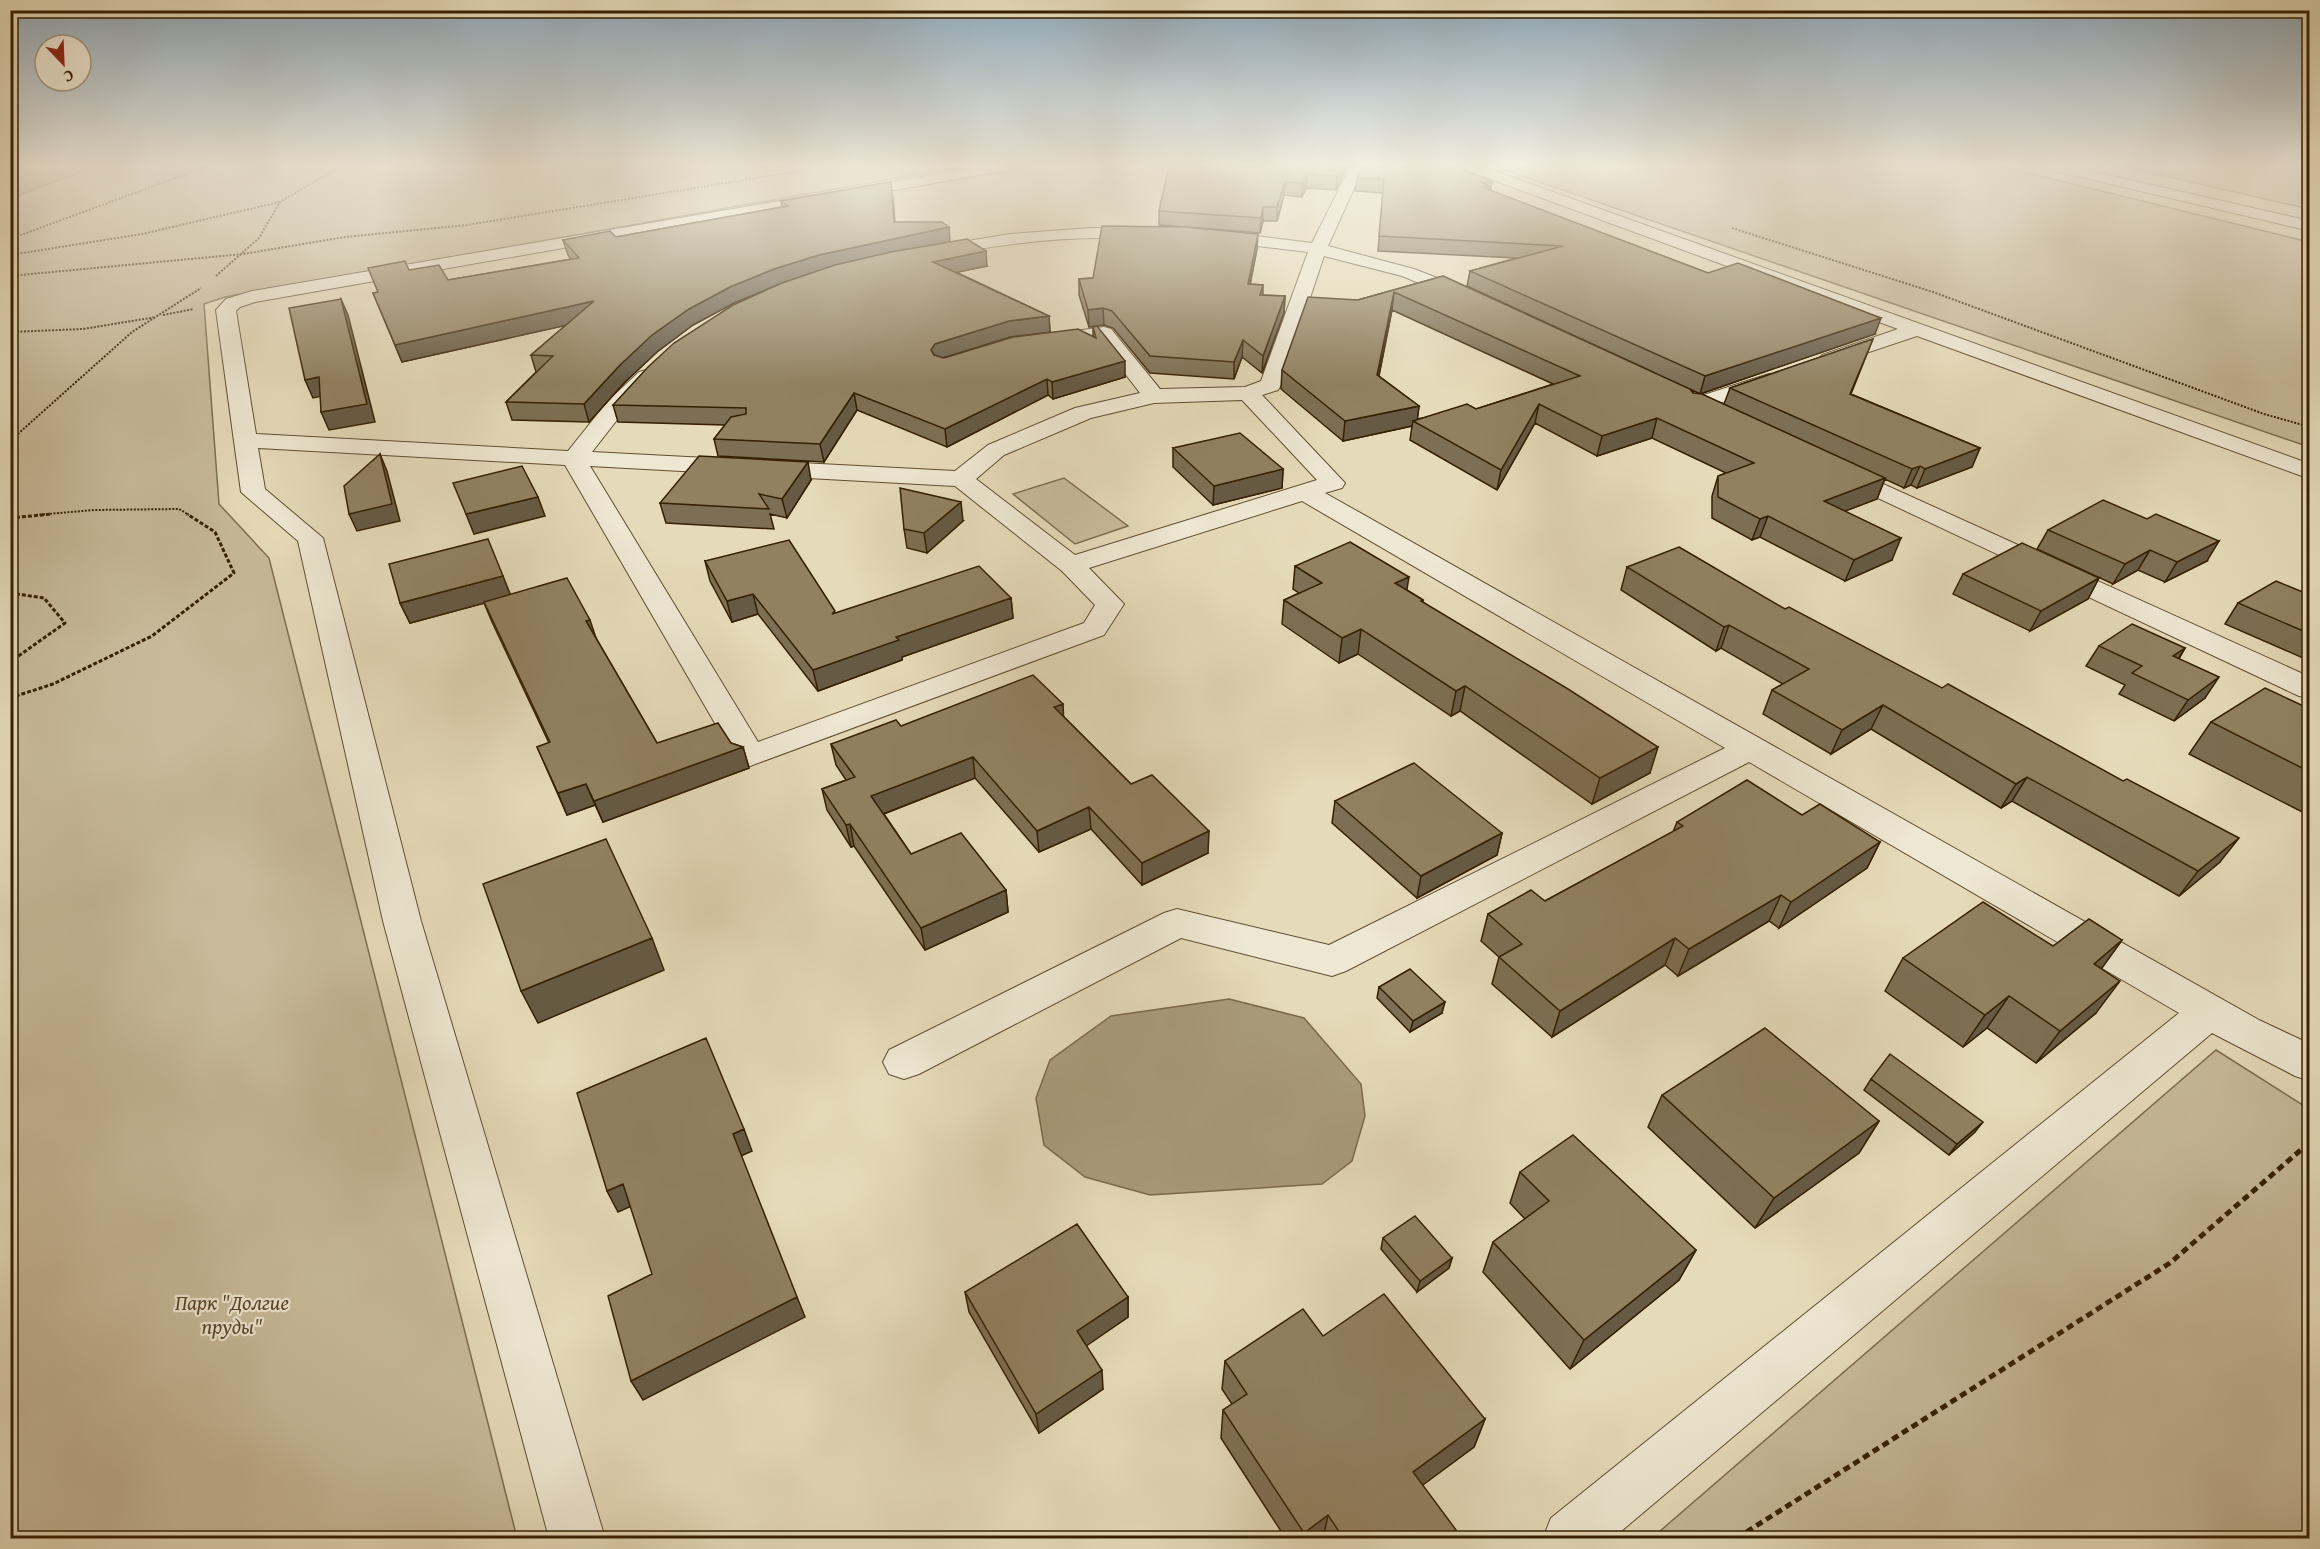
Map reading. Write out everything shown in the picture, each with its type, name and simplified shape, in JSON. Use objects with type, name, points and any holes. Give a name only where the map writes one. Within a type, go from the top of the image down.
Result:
[{"type":"street","points":[[577,1539],[402,921],[310,538],[253,492],[226,310],[233,303],[264,295],[592,238]]},
{"type":"street","points":[[916,255],[972,244],[1033,238]]},
{"type":"street","points":[[1248,238],[1318,249],[1376,262],[1450,288],[1493,308]]},
{"type":"street","points":[[961,479],[996,450],[1083,413],[1154,396],[1248,393],[1270,385],[1323,238]]},
{"type":"street","points":[[1665,238],[2310,472]]},
{"type":"street","points":[[1806,367],[1915,330]]},
{"type":"street","points":[[1022,343],[1104,333],[1154,396]]},
{"type":"street","points":[[574,459],[616,406],[660,363]]},
{"type":"street","points":[[1696,405],[1784,375]]},
{"type":"street","points":[[1071,565],[1334,483],[1248,393]]},
{"type":"street","points":[[1674,394],[1728,420]]},
{"type":"street","points":[[244,440],[961,479],[1071,565],[1110,604],[1094,629],[750,756],[574,459]]},
{"type":"street","points":[[1825,464],[2310,689]]},
{"type":"street","points":[[1305,492],[2227,1022],[2310,1064]]},
{"type":"street","points":[[904,1062],[1177,923],[1332,961],[1750,748]]},
{"type":"street","points":[[1571,1539],[2227,1022]]},
{"type":"path","points":[[10,255],[115,238]]},
{"type":"path","points":[[212,280],[260,238]]},
{"type":"path","points":[[10,276],[243,254],[337,238]]},
{"type":"path","points":[[1768,238],[1985,310],[2264,414],[2310,427]]},
{"type":"path","points":[[10,441],[132,332],[204,286]]},
{"type":"path","points":[[10,332],[52,333],[117,325],[201,307]]},
{"type":"path","points":[[10,518],[94,510],[179,509],[215,532],[234,573],[152,636],[52,684],[10,698]]},
{"type":"path","points":[[10,593],[44,598],[65,623],[10,662]]},
{"type":"path","points":[[1737,1539],[2170,1263],[2310,1142]]},
{"type":"green space","name":"Парк \"Долгие пруды\"","points":[[11,238],[557,238],[225,297],[204,304],[219,504],[269,558],[517,1538],[11,1538]]},
{"type":"green space","points":[[1703,238],[2294,238],[2309,242],[2309,447]]},
{"type":"green space","points":[[1064,478],[1128,526],[1075,544],[1013,494]]},
{"type":"green space","points":[[2216,1050],[2309,1109],[2309,1538],[1652,1538]]},
{"type":"shaded area","points":[[1229,999],[1304,1018],[1361,1084],[1365,1116],[1352,1161],[1322,1184],[1150,1195],[1085,1177],[1044,1145],[1036,1098],[1050,1060],[1111,1016]]},
{"type":"building","points":[[897,238],[819,255],[774,269],[730,287],[689,309],[652,335],[584,404],[506,402],[553,356],[531,355],[594,301],[395,345],[373,293],[378,292],[368,268],[405,261],[409,270],[439,265],[448,280],[579,258],[563,240]]},
{"type":"building","points":[[1100,238],[1257,238],[1248,284],[1263,285],[1260,295],[1285,296],[1263,356],[1243,340],[1234,362],[1150,356],[1112,311],[1103,308],[1088,310],[1079,279],[1093,278]]},
{"type":"building","points":[[1421,238],[1617,238],[1708,273],[1738,263],[1881,318],[1705,376],[1470,271],[1563,246]]},
{"type":"building","points":[[967,239],[986,251],[933,262],[1049,316],[1009,321],[935,344],[931,350],[934,355],[944,358],[1013,337],[1078,329],[1096,338],[1093,327],[1097,326],[1125,361],[1052,382],[1047,379],[945,429],[854,393],[820,444],[714,439],[731,417],[746,414],[746,408],[613,405],[674,343],[733,305],[782,283],[835,265],[891,252]]},
{"type":"building","points":[[1443,276],[1690,389],[1693,393],[1702,394],[1885,478],[1824,501],[1901,538],[1854,560],[1768,516],[1760,519],[1718,497],[1718,476],[1754,463],[1657,418],[1602,436],[1539,404],[1501,470],[1413,421],[1467,404],[1476,409],[1580,376],[1394,292],[1377,375],[1419,406],[1345,421],[1282,370],[1308,297],[1358,300]]},
{"type":"building","points":[[341,299],[367,404],[321,412],[319,377],[305,380],[289,308]]},
{"type":"building","points":[[1873,339],[1850,394],[1980,448],[1925,469],[1920,466],[1912,469],[1730,388]]},
{"type":"building","points":[[1240,433],[1283,469],[1214,486],[1173,448]]},
{"type":"building","points":[[380,454],[392,504],[349,514],[344,486]]},
{"type":"building","points":[[699,456],[808,462],[782,499],[759,494],[769,509],[660,503]]},
{"type":"building","points":[[522,466],[538,497],[466,514],[453,483]]},
{"type":"building","points":[[900,488],[961,502],[924,533],[904,529]]},
{"type":"building","points":[[2103,500],[2147,519],[2156,514],[2219,541],[2177,562],[2150,550],[2125,564],[2048,530]]},
{"type":"building","points":[[488,539],[503,576],[400,603],[389,564]]},
{"type":"building","points":[[789,540],[835,611],[832,614],[979,566],[1011,598],[896,637],[899,640],[813,670],[753,594],[727,601],[705,561]]},
{"type":"building","points":[[1350,542],[1409,577],[1395,583],[1423,600],[1421,601],[1568,689],[1658,747],[1600,778],[1465,686],[1456,691],[1361,629],[1342,638],[1284,600],[1322,583],[1295,566]]},
{"type":"building","points":[[2022,543],[2099,578],[2041,611],[1963,574]]},
{"type":"building","points":[[1679,547],[1785,609],[1789,607],[1942,688],[1948,684],[2123,781],[2127,779],[2239,838],[2198,871],[2027,777],[2016,784],[1883,705],[1842,730],[1772,690],[1809,669],[1729,625],[1724,627],[1627,567]]},
{"type":"building","points":[[567,578],[590,620],[586,621],[657,743],[718,723],[731,743],[743,747],[594,801],[586,784],[558,793],[537,747],[550,742],[484,602]]},
{"type":"building","points":[[2276,581],[2310,595],[2310,634],[2238,603]]},
{"type":"building","points":[[2132,624],[2185,648],[2173,656],[2219,677],[2188,700],[2132,673],[2142,666],[2099,646]]},
{"type":"building","points":[[1033,675],[1063,704],[1054,707],[1131,784],[1152,775],[1209,831],[1142,863],[1089,807],[1037,831],[973,757],[871,796],[911,854],[961,833],[1006,890],[921,928],[850,824],[846,825],[822,789],[855,777],[831,744],[896,720],[901,726]]},
{"type":"building","points":[[2265,688],[2310,709],[2310,772],[2211,722]]},
{"type":"building","points":[[1414,763],[1502,833],[1421,876],[1335,801]]},
{"type":"building","points":[[1747,780],[1802,815],[1820,804],[1880,842],[1791,902],[1781,895],[1689,949],[1675,938],[1560,1011],[1499,957],[1522,944],[1488,914],[1531,890],[1545,901],[1683,826],[1677,822]]},
{"type":"building","points":[[606,839],[652,938],[521,991],[483,884]]},
{"type":"building","points":[[1983,902],[2053,946],[2089,919],[2122,940],[2094,964],[2120,981],[2060,1031],[2009,996],[1985,1015],[1903,958]]},
{"type":"building","points":[[1410,969],[1445,1002],[1413,1021],[1379,987]]},
{"type":"building","points":[[1765,1028],[1879,1121],[1774,1198],[1662,1095]]},
{"type":"building","points":[[706,1038],[744,1129],[733,1134],[797,1297],[631,1381],[608,1296],[652,1274],[623,1184],[607,1191],[577,1093]]},
{"type":"building","points":[[1890,1054],[1983,1122],[1957,1144],[1871,1079]]},
{"type":"building","points":[[1573,1135],[1696,1250],[1584,1340],[1493,1242],[1549,1201],[1520,1172]]},
{"type":"building","points":[[1415,1216],[1452,1258],[1420,1281],[1383,1238]]},
{"type":"building","points":[[1077,1224],[1128,1297],[1077,1331],[1102,1370],[1036,1414],[965,1292]]},
{"type":"building","points":[[1384,1294],[1485,1419],[1413,1472],[1459,1534],[1454,1539],[1344,1539],[1328,1515],[1304,1533],[1223,1410],[1247,1394],[1225,1361],[1303,1309],[1323,1336]]}]
